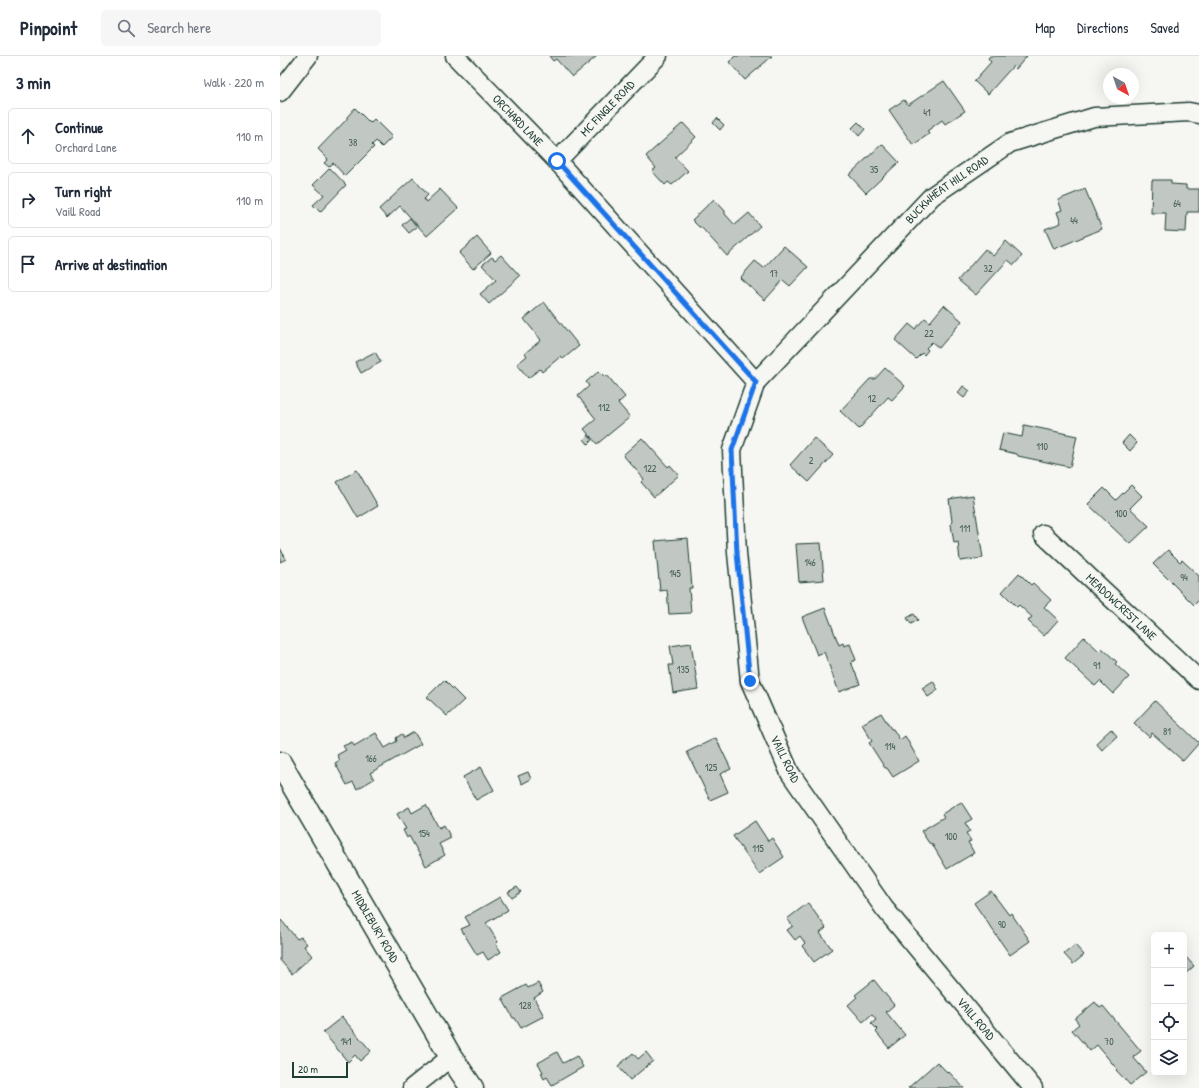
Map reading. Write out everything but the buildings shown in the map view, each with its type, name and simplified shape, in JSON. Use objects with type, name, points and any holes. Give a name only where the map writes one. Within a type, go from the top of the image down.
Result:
[{"type":"street","points":[[280,92],[308,56]]},
{"type":"street","name":"ORCHARD LANE","points":[[455,56],[557,161],[756,382]]},
{"type":"street","name":"MC FINGLE ROAD","points":[[557,161],[658,56]]},
{"type":"street","name":"BUCKWHEAT HILL ROAD","points":[[756,382],[932,196],[1010,143],[1094,117],[1189,112],[1199,114]]},
{"type":"street","name":"VAILL ROAD","points":[[756,382],[732,450],[737,553],[750,681],[790,773],[884,908],[1032,1088]]},
{"type":"street","name":"MEADOWCREST LANE","points":[[1043,534],[1199,680]]},
{"type":"street","name":"MIDDLEBURY ROAD","points":[[280,763],[451,1057],[472,1088]]},
{"type":"street","points":[[412,1088],[451,1057]]},
{"type":"route","points":[[557,161],[756,382],[732,450],[737,553],[750,681]]}]
